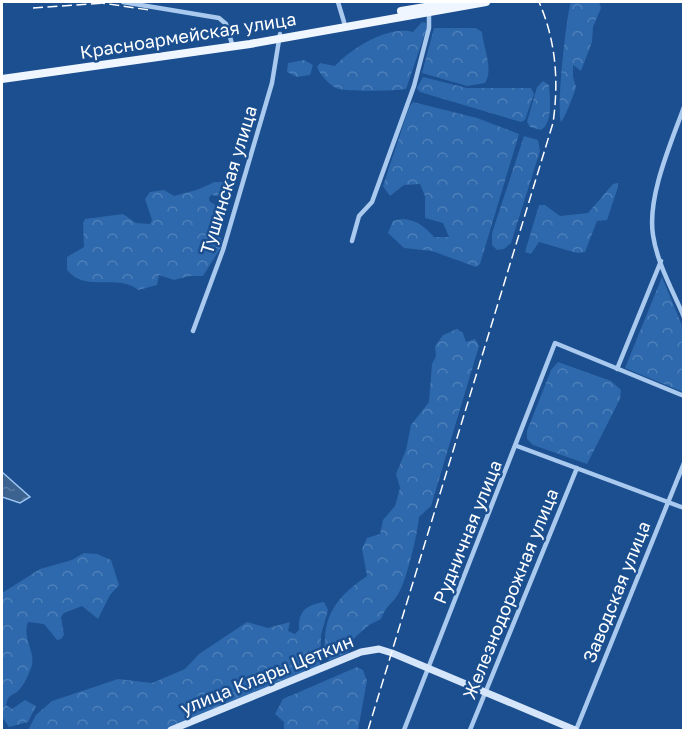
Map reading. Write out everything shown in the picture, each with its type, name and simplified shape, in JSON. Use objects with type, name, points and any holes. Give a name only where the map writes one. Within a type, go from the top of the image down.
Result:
[{"type":"main road","name":"Красноармейская улица","points":[[280,36],[455,2]]},
{"type":"main road","name":"Красноармейская улица","points":[[2,79],[486,2]]},
{"type":"main road","name":"Красноармейская улица","points":[[2,74],[233,44]]},
{"type":"street","points":[[123,2],[219,18],[226,24],[233,44]]},
{"type":"street","points":[[338,2],[344,22]]},
{"type":"street","points":[[352,241],[359,216],[372,202],[414,86],[429,28],[429,11]]},
{"type":"street","name":"Тушинская улица","points":[[193,332],[225,244],[226,233],[272,83],[280,36]]},
{"type":"street","points":[[684,106],[665,163],[651,219],[656,248],[684,317]]},
{"type":"street","points":[[661,261],[617,369],[684,396]]},
{"type":"street","name":"Рудничная улица","points":[[404,730],[517,446],[555,343],[617,369]]},
{"type":"street","points":[[517,446],[684,508]]},
{"type":"street","name":"Заводская улица","points":[[575,730],[684,463]]},
{"type":"street","name":"Железнодорожная улица","points":[[470,730],[577,468]]},
{"type":"street","name":"улица Клары Цеткин","points":[[171,730],[367,650],[383,650],[575,730]]},
{"type":"green space","points":[[571,2],[599,2],[601,8],[593,27],[592,42],[581,71],[573,65],[576,87],[561,122],[562,63]]},
{"type":"green space","points":[[422,22],[426,23],[427,28],[406,89],[370,91],[336,88],[318,70],[320,63],[335,66],[360,45],[393,32],[413,32]]},
{"type":"green space","points":[[434,28],[476,28],[482,32],[488,65],[485,83],[467,86],[422,73]]},
{"type":"green space","points":[[304,60],[313,65],[310,75],[297,77],[287,72],[288,63]]},
{"type":"green space","points":[[423,77],[467,88],[531,88],[534,94],[525,120],[521,122],[420,92],[417,88]]},
{"type":"green space","points":[[543,81],[549,85],[550,110],[545,127],[541,130],[530,127],[527,122],[537,87]]},
{"type":"green space","points":[[413,102],[477,118],[519,134],[480,264],[476,267],[432,251],[404,248],[388,233],[393,221],[405,219],[421,225],[434,237],[449,237],[443,223],[425,218],[425,196],[420,184],[404,185],[390,196],[383,186],[409,107]]},
{"type":"green space","points":[[524,136],[538,140],[540,151],[511,243],[504,249],[497,250],[492,245],[492,233]]},
{"type":"green space","points":[[214,182],[224,182],[230,186],[224,197],[211,195],[209,198],[210,202],[221,208],[218,232],[223,244],[203,276],[174,280],[159,275],[157,285],[138,290],[121,283],[83,280],[74,277],[67,270],[67,257],[84,247],[83,223],[85,219],[123,214],[136,223],[150,224],[152,220],[145,199],[150,192],[164,190],[174,196]]},
{"type":"green space","points":[[618,183],[618,187],[607,220],[597,221],[585,252],[577,253],[539,242],[531,254],[525,252],[539,205],[545,205],[560,216],[588,213],[613,184]]},
{"type":"green space","points":[[662,277],[683,328],[683,392],[625,368]]},
{"type":"green space","points":[[457,329],[463,333],[466,342],[475,339],[479,346],[431,506],[419,517],[404,581],[381,619],[369,625],[351,641],[349,652],[329,661],[324,648],[329,618],[344,595],[367,576],[362,549],[367,538],[380,534],[383,520],[395,506],[400,488],[396,474],[406,450],[411,425],[429,402],[432,364],[436,356],[435,346],[443,335]]},
{"type":"green space","points":[[558,362],[611,381],[621,390],[620,399],[587,464],[533,445],[527,439],[527,431],[551,370]]},
{"type":"green space","points":[[84,553],[97,554],[111,560],[119,585],[110,595],[98,619],[82,606],[64,613],[61,617],[64,635],[61,639],[57,640],[44,624],[28,622],[27,633],[32,665],[22,686],[9,697],[6,705],[12,709],[25,700],[36,706],[28,722],[9,727],[2,717],[2,593],[40,569],[72,560]]},
{"type":"green space","points":[[324,602],[328,610],[321,635],[320,666],[165,730],[28,730],[36,715],[52,701],[118,679],[152,683],[185,669],[199,654],[247,622],[268,628],[290,622],[288,631],[295,634],[299,630],[300,618],[304,610]]},
{"type":"green space","points":[[357,667],[363,670],[367,681],[358,730],[284,730],[284,722],[275,714],[283,699]]},
{"type":"water","points":[[2,472],[30,497],[20,503],[2,497]]},
{"type":"railway","points":[[95,2],[149,10]]},
{"type":"railway","points":[[368,730],[553,123],[556,92],[555,61],[549,31],[539,2]]},
{"type":"railway","points":[[33,8],[104,3]]}]
